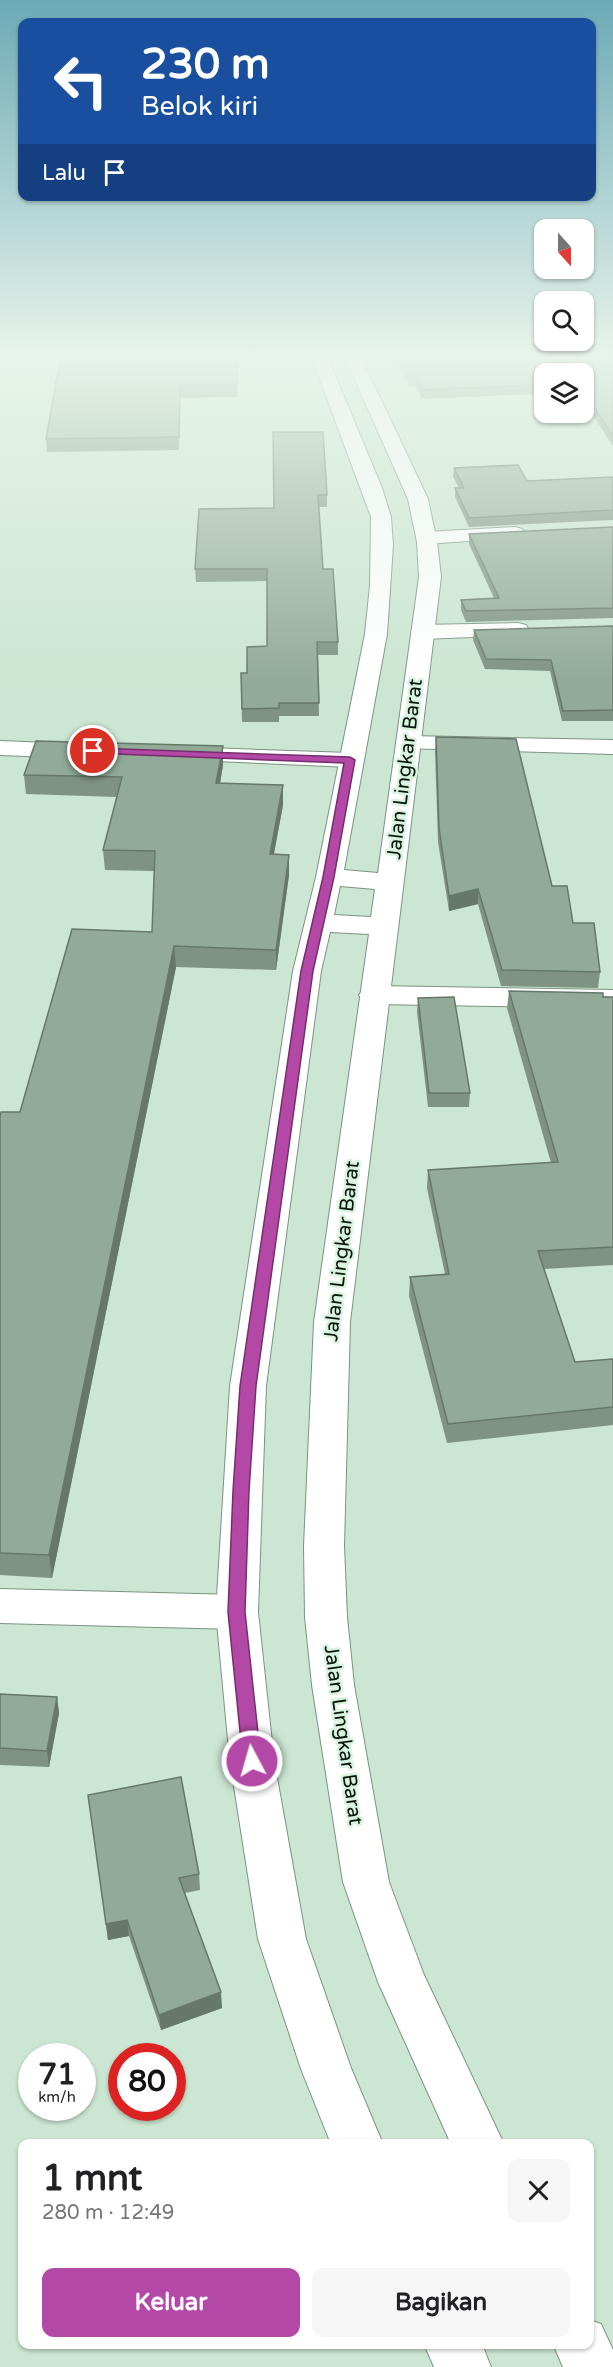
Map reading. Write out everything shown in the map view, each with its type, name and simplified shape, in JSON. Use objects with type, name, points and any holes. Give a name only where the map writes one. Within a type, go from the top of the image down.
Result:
[{"type":"main road","points":[[355,2139],[326,2069],[282,1939],[252,1761],[237,1612],[241,1491],[248,1386],[307,971],[329,877],[376,634],[383,545],[381,517],[362,463]]},
{"type":"main road","name":"Jalan Lingkar Barat","points":[[402,463],[414,489],[426,538],[430,577],[332,1322],[324,1546],[326,1617],[333,1686],[366,1882],[402,1982],[476,2139]]},
{"type":"main road","points":[[426,538],[531,532]]},
{"type":"main road","points":[[422,632],[541,629]]},
{"type":"main road","points":[[408,743],[613,747]]},
{"type":"main road","points":[[0,748],[105,752]]},
{"type":"main road","points":[[152,753],[350,760]]},
{"type":"main road","points":[[329,877],[390,882]]},
{"type":"main road","points":[[318,923],[384,926]]},
{"type":"main road","points":[[374,995],[613,999]]},
{"type":"main road","points":[[0,1606],[237,1612]]},
{"type":"main road","points":[[454,2349],[463,2367]]},
{"type":"main road","points":[[583,2349],[592,2367]]},
{"type":"building","points":[[273,463],[325,463],[327,495],[318,495],[323,569],[333,569],[338,642],[317,642],[319,703],[279,703],[279,708],[242,709],[241,673],[247,673],[247,647],[267,646],[267,569],[195,569],[199,509],[274,508]]},
{"type":"building","points":[[518,465],[527,481],[613,477],[613,510],[469,518],[455,488],[464,488],[454,468]]},
{"type":"building","points":[[613,527],[613,608],[466,611],[461,600],[499,598],[469,534]]},
{"type":"building","points":[[613,626],[613,710],[563,711],[551,660],[486,659],[474,630]]},
{"type":"building","points":[[436,737],[516,739],[552,886],[567,886],[573,923],[594,923],[600,972],[502,970],[478,889],[449,896],[439,828]]},
{"type":"building","points":[[36,741],[223,746],[216,783],[283,785],[270,854],[289,855],[276,950],[174,946],[49,1555],[0,1553],[0,1115],[1,1112],[20,1112],[72,929],[152,932],[155,851],[103,850],[122,777],[24,775]]},
{"type":"building","points":[[509,991],[603,993],[603,997],[613,997],[613,1247],[538,1251],[575,1362],[613,1359],[613,1407],[448,1424],[410,1277],[449,1274],[428,1170],[558,1162]]},
{"type":"building","points":[[454,997],[470,1093],[429,1093],[418,998]]},
{"type":"building","points":[[0,1694],[57,1697],[47,1751],[0,1748]]},
{"type":"building","points":[[181,1777],[199,1874],[179,1878],[221,1992],[159,2015],[127,1920],[106,1924],[88,1795]]},
{"type":"route","points":[[93,751],[350,760],[329,877],[307,971],[248,1386],[241,1491],[237,1612],[252,1761]]}]
